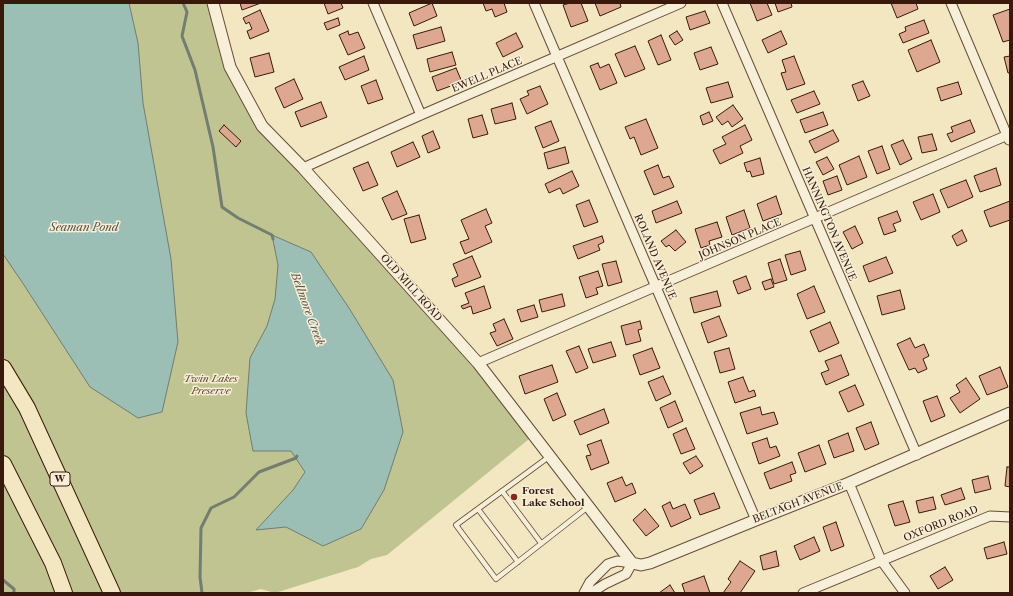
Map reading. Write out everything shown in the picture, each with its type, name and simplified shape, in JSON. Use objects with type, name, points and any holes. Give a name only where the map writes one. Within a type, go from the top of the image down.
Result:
[{"type":"highway","name":"W","points":[[3,368],[27,408],[112,593]]},
{"type":"highway","points":[[3,464],[53,564],[64,593]]},
{"type":"street","name":"OLD MILL ROAD","points":[[213,3],[230,67],[262,126],[303,168],[478,363],[632,563]]},
{"type":"street","points":[[373,3],[421,115]]},
{"type":"street","name":"ROLAND AVENUE","points":[[534,3],[756,520]]},
{"type":"street","name":"EWELL PLACE","points":[[303,168],[421,115],[681,3]]},
{"type":"street","name":"HANNINGTON AVENUE","points":[[722,3],[917,454]]},
{"type":"street","points":[[951,3],[1009,137]]},
{"type":"street","name":"JOHNSON PLACE","points":[[478,363],[1009,137]]},
{"type":"street","name":"BELTAGH AVENUE","points":[[632,563],[641,565],[650,563],[849,484],[1010,413]]},
{"type":"street","points":[[849,484],[881,560],[904,593]]},
{"type":"street","name":"OXFORD ROAD","points":[[803,593],[990,516],[1010,517]]},
{"type":"street","points":[[584,593],[590,582],[608,564],[617,561],[632,563],[626,574],[605,584],[591,593]]},
{"type":"lane","points":[[550,456],[456,525],[496,579],[589,507]]},
{"type":"lane","points":[[502,491],[542,543]]},
{"type":"lane","points":[[478,509],[518,562]]},
{"type":"green space","name":"Twin Lakes Preserve","points":[[3,3],[209,3],[250,113],[501,397],[529,439],[387,555],[371,559],[358,567],[275,593],[261,589],[246,593],[3,593]]},
{"type":"water","name":"Seaman Pond","points":[[3,3],[129,3],[138,43],[143,103],[171,259],[178,342],[162,412],[138,418],[90,387],[3,254]]},
{"type":"water","points":[[272,235],[311,252],[349,308],[393,380],[403,432],[384,490],[361,529],[323,546],[286,527],[256,530],[293,490],[305,472],[291,451],[253,451],[246,413],[250,358],[267,326],[275,299],[278,265]]},
{"type":"building","points":[[240,3],[261,3],[242,10]]},
{"type":"building","points":[[324,3],[341,3],[343,8],[328,14]]},
{"type":"building","points":[[432,3],[437,16],[414,26],[409,13]]},
{"type":"building","points":[[483,3],[504,3],[507,12],[495,17],[492,9],[486,11]]},
{"type":"building","points":[[570,3],[581,3],[588,21],[571,27],[563,5]]},
{"type":"building","points":[[595,3],[620,3],[621,7],[600,16]]},
{"type":"building","points":[[750,3],[767,3],[772,15],[757,21]]},
{"type":"building","points":[[775,3],[791,3],[792,7],[778,12]]},
{"type":"building","points":[[891,3],[916,3],[918,9],[897,18]]},
{"type":"building","points":[[1010,9],[1010,40],[1003,42],[993,15]]},
{"type":"building","points":[[260,10],[269,31],[250,39],[247,31],[252,29],[249,22],[246,24],[243,18]]},
{"type":"building","points":[[705,11],[710,23],[690,30],[686,17]]},
{"type":"building","points":[[338,18],[340,25],[327,30],[324,23]]},
{"type":"building","points":[[924,20],[929,33],[903,43],[899,34],[906,31],[905,27]]},
{"type":"building","points":[[441,27],[445,41],[417,49],[413,35]]},
{"type":"building","points":[[348,31],[349,35],[358,32],[365,48],[348,55],[339,35]]},
{"type":"building","points":[[677,31],[683,40],[675,45],[669,36]]},
{"type":"building","points":[[781,31],[787,44],[768,53],[762,40]]},
{"type":"building","points":[[516,33],[523,47],[503,57],[496,43]]},
{"type":"building","points":[[661,35],[671,60],[658,65],[648,41]]},
{"type":"building","points":[[931,40],[940,62],[917,72],[908,50]]},
{"type":"building","points":[[635,46],[645,69],[625,77],[615,54]]},
{"type":"building","points":[[711,47],[718,64],[700,70],[694,53]]},
{"type":"building","points":[[452,52],[456,65],[430,72],[427,59]]},
{"type":"building","points":[[269,53],[274,72],[255,77],[250,58]]},
{"type":"building","points":[[364,56],[369,70],[345,80],[339,67]]},
{"type":"building","points":[[794,56],[805,84],[787,90],[781,73],[786,72],[782,60]]},
{"type":"building","points":[[1010,56],[1010,73],[1008,73],[1004,57]]},
{"type":"building","points":[[598,63],[600,68],[609,64],[617,83],[600,90],[590,66]]},
{"type":"building","points":[[456,68],[462,82],[437,91],[432,77]]},
{"type":"building","points":[[294,79],[303,99],[284,108],[275,88]]},
{"type":"building","points":[[376,80],[383,99],[368,104],[361,86]]},
{"type":"building","points":[[863,81],[870,96],[858,101],[852,85]]},
{"type":"building","points":[[728,82],[733,97],[711,103],[706,88]]},
{"type":"building","points":[[958,82],[962,94],[941,101],[937,88]]},
{"type":"building","points":[[540,86],[548,104],[527,114],[520,99],[529,95],[527,91]]},
{"type":"building","points":[[814,91],[820,104],[797,113],[791,100]]},
{"type":"building","points":[[321,102],[327,117],[301,127],[295,112]]},
{"type":"building","points":[[512,103],[516,119],[495,124],[491,109]]},
{"type":"building","points":[[733,105],[743,119],[732,127],[728,121],[722,125],[716,117]]},
{"type":"building","points":[[709,112],[713,121],[703,125],[700,116]]},
{"type":"building","points":[[823,112],[828,125],[805,133],[800,120]]},
{"type":"building","points":[[482,115],[488,134],[473,138],[468,119]]},
{"type":"building","points":[[646,119],[658,148],[641,155],[634,137],[630,139],[625,127]]},
{"type":"building","points":[[970,120],[975,132],[951,142],[947,134],[953,132],[951,127]]},
{"type":"building","points":[[551,121],[559,141],[543,148],[535,127]]},
{"type":"building","points":[[224,125],[241,141],[236,147],[219,131]]},
{"type":"building","points":[[745,125],[752,140],[740,146],[743,153],[720,164],[713,150],[726,144],[722,137]]},
{"type":"building","points":[[833,130],[839,141],[815,153],[809,141]]},
{"type":"building","points":[[433,131],[440,148],[428,153],[422,136]]},
{"type":"building","points":[[932,134],[937,150],[922,153],[918,137]]},
{"type":"building","points":[[903,140],[912,159],[900,165],[891,145]]},
{"type":"building","points":[[413,142],[420,157],[397,167],[391,152]]},
{"type":"building","points":[[882,146],[890,169],[877,174],[868,151]]},
{"type":"building","points":[[565,147],[569,163],[548,169],[544,153]]},
{"type":"building","points":[[859,156],[867,177],[847,185],[839,165]]},
{"type":"building","points":[[827,157],[834,169],[823,175],[816,162]]},
{"type":"building","points":[[760,158],[764,174],[752,177],[750,171],[747,172],[744,163]]},
{"type":"building","points":[[368,162],[378,185],[363,191],[353,168]]},
{"type":"building","points":[[658,165],[663,178],[669,176],[674,187],[654,195],[644,171]]},
{"type":"building","points":[[996,168],[1001,185],[980,192],[974,176]]},
{"type":"building","points":[[572,171],[579,186],[563,194],[560,188],[549,193],[545,184]]},
{"type":"building","points":[[837,176],[842,190],[828,195],[823,181]]},
{"type":"building","points":[[966,180],[973,197],[948,208],[940,190]]},
{"type":"building","points":[[397,191],[407,214],[392,220],[382,198]]},
{"type":"building","points":[[933,194],[940,212],[921,220],[913,202]]},
{"type":"building","points":[[776,196],[782,214],[763,221],[757,204]]},
{"type":"building","points":[[589,200],[598,222],[584,227],[576,205]]},
{"type":"building","points":[[677,201],[682,213],[656,223],[652,211]]},
{"type":"building","points":[[1010,201],[1010,220],[990,227],[984,211]]},
{"type":"building","points":[[486,209],[492,223],[485,226],[492,242],[465,254],[460,242],[469,239],[461,220]]},
{"type":"building","points":[[744,210],[750,228],[732,235],[726,217]]},
{"type":"building","points":[[897,211],[901,221],[893,224],[896,231],[884,235],[878,218]]},
{"type":"building","points":[[419,215],[426,239],[411,243],[404,219]]},
{"type":"building","points":[[717,222],[722,237],[709,241],[710,245],[701,248],[695,229]]},
{"type":"building","points":[[855,226],[863,243],[852,249],[843,232]]},
{"type":"building","points":[[676,230],[686,242],[675,251],[669,245],[666,247],[661,241]]},
{"type":"building","points":[[962,230],[967,241],[957,246],[952,236]]},
{"type":"building","points":[[602,236],[604,242],[598,245],[600,250],[578,259],[573,246]]},
{"type":"building","points":[[800,251],[806,270],[791,275],[785,255]]},
{"type":"building","points":[[472,256],[481,277],[455,287],[452,279],[458,276],[453,264]]},
{"type":"building","points":[[886,257],[893,273],[869,282],[863,266]]},
{"type":"building","points":[[780,259],[787,280],[774,284],[768,263]]},
{"type":"building","points":[[616,261],[622,282],[608,286],[602,264]]},
{"type":"building","points":[[598,271],[603,286],[596,288],[598,294],[586,298],[579,277]]},
{"type":"building","points":[[746,276],[751,289],[738,294],[733,281]]},
{"type":"building","points":[[771,279],[774,287],[765,290],[762,282]]},
{"type":"building","points":[[484,286],[491,308],[473,314],[471,306],[463,309],[461,306],[469,303],[465,293]]},
{"type":"building","points":[[814,286],[825,312],[807,319],[797,294]]},
{"type":"building","points":[[900,290],[905,309],[882,315],[877,296]]},
{"type":"building","points":[[717,291],[721,306],[694,313],[690,298]]},
{"type":"building","points":[[562,294],[565,306],[542,312],[539,300]]},
{"type":"building","points":[[534,305],[538,317],[521,322],[517,310]]},
{"type":"building","points":[[719,316],[727,336],[708,343],[701,323]]},
{"type":"building","points":[[504,319],[513,339],[497,346],[490,333],[496,331],[493,324]]},
{"type":"building","points":[[640,321],[642,329],[638,330],[641,341],[626,345],[621,326]]},
{"type":"building","points":[[830,322],[839,343],[819,352],[810,331]]},
{"type":"building","points":[[910,338],[915,348],[924,344],[929,356],[923,359],[927,369],[918,373],[915,368],[909,370],[897,344]]},
{"type":"building","points":[[611,342],[616,356],[593,363],[588,349]]},
{"type":"building","points":[[579,346],[588,368],[576,373],[566,351]]},
{"type":"building","points":[[652,348],[660,368],[640,375],[633,355]]},
{"type":"building","points":[[729,348],[735,369],[720,373],[714,352]]},
{"type":"building","points":[[841,355],[849,375],[826,385],[821,373],[829,370],[825,361]]},
{"type":"building","points":[[552,365],[558,382],[525,394],[519,376]]},
{"type":"building","points":[[1000,367],[1008,387],[987,395],[979,376]]},
{"type":"building","points":[[663,376],[671,394],[656,401],[648,382]]},
{"type":"building","points":[[743,377],[749,392],[754,390],[756,396],[735,403],[728,382]]},
{"type":"building","points":[[966,378],[980,399],[960,413],[950,398],[960,392],[956,385]]},
{"type":"building","points":[[855,385],[864,405],[848,412],[839,392]]},
{"type":"building","points":[[557,393],[566,415],[553,421],[544,399]]},
{"type":"building","points":[[937,396],[945,416],[931,422],[923,401]]},
{"type":"building","points":[[675,401],[683,421],[668,428],[660,408]]},
{"type":"building","points":[[760,407],[762,415],[774,412],[778,424],[747,434],[740,413]]},
{"type":"building","points":[[604,409],[609,423],[580,435],[574,421]]},
{"type":"building","points":[[871,422],[879,444],[865,450],[856,428]]},
{"type":"building","points":[[686,428],[695,449],[681,454],[673,434]]},
{"type":"building","points":[[848,433],[854,451],[834,458],[828,441]]},
{"type":"building","points":[[767,438],[770,448],[776,446],[780,456],[759,464],[752,443]]},
{"type":"building","points":[[601,440],[609,463],[591,470],[586,456],[591,455],[587,445]]},
{"type":"building","points":[[819,445],[826,464],[805,472],[798,453]]},
{"type":"building","points":[[696,456],[703,466],[690,474],[683,463]]},
{"type":"building","points":[[792,462],[796,473],[790,475],[792,481],[770,489],[764,473]]},
{"type":"building","points":[[1007,467],[1010,467],[1010,487],[1005,486]]},
{"type":"building","points":[[988,476],[991,489],[975,493],[972,480]]},
{"type":"building","points":[[622,477],[626,486],[632,483],[636,493],[615,502],[607,483]]},
{"type":"building","points":[[961,488],[965,499],[945,505],[941,495]]},
{"type":"building","points":[[714,493],[720,508],[700,515],[694,500]]},
{"type":"building","points":[[933,497],[936,509],[919,513],[916,501]]},
{"type":"building","points":[[903,501],[910,522],[895,526],[888,505]]},
{"type":"building","points":[[670,502],[673,509],[685,504],[691,518],[671,527],[662,506]]},
{"type":"building","points":[[645,509],[659,526],[646,536],[633,520]]},
{"type":"building","points":[[836,522],[844,546],[831,551],[823,527]]},
{"type":"building","points":[[814,537],[820,551],[800,560],[794,546]]},
{"type":"building","points":[[1004,542],[1007,554],[987,559],[984,548]]},
{"type":"building","points":[[776,551],[779,566],[763,570],[760,556]]},
{"type":"building","points":[[740,561],[755,571],[740,593],[723,593],[731,582],[728,579]]},
{"type":"building","points":[[945,567],[953,580],[938,589],[930,576]]},
{"type":"building","points":[[704,576],[710,593],[685,593],[682,584]]},
{"type":"building","points":[[670,585],[675,593],[659,593]]},
{"type":"waterway","name":"Bellmore Creek","points":[[183,3],[187,12],[182,36],[195,70],[213,147],[222,207],[238,218],[272,235],[273,239]]},
{"type":"waterway","name":"Bellmore Creek","points":[[202,593],[200,577],[201,528],[211,508],[234,497],[259,472],[296,458],[297,456]]},
{"type":"waterway","points":[[3,580],[14,589],[14,593]]},
{"type":"place","name":"Forest Lake School","points":[[514,497]]}]
